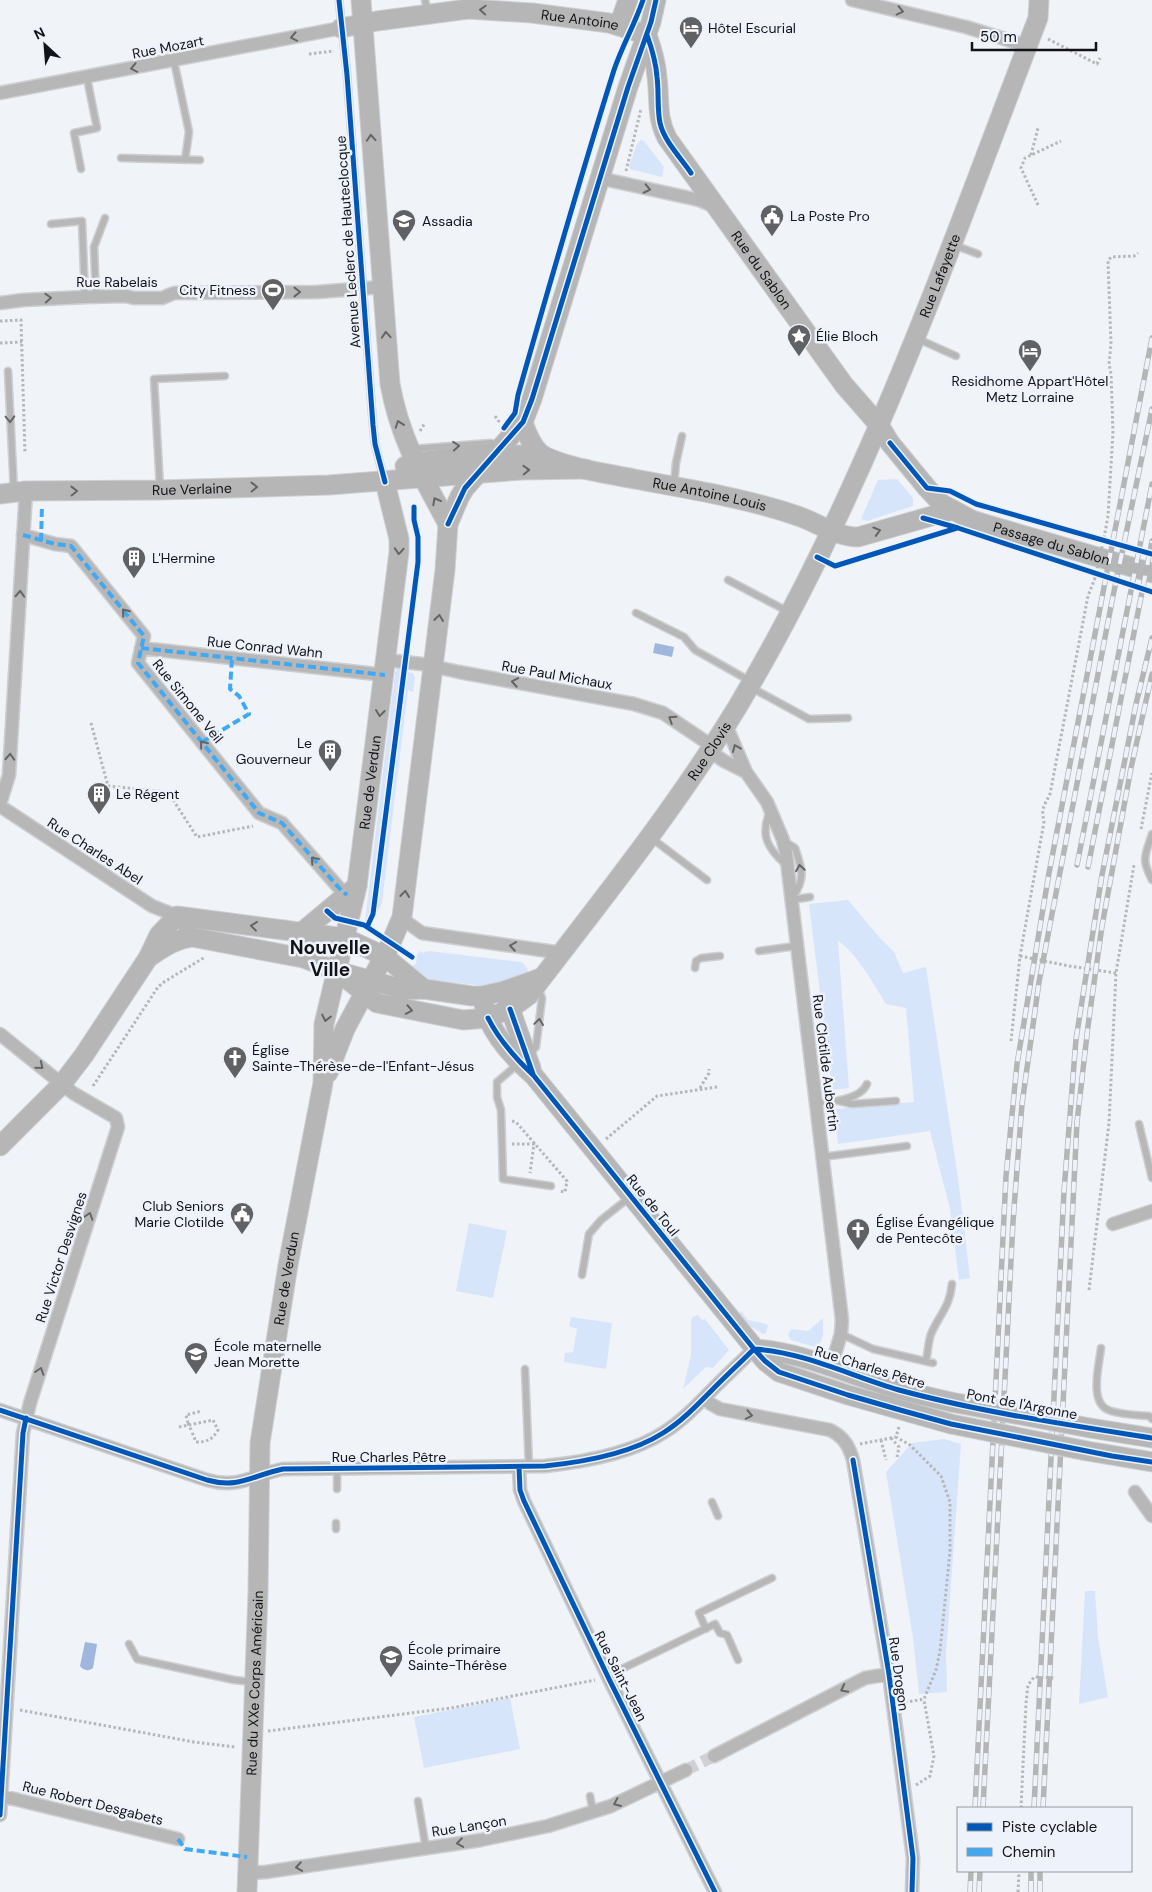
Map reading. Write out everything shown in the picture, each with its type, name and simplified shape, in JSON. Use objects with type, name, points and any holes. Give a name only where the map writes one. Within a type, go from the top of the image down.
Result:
[{"type":"main road","points":[[361,0],[390,384],[395,412],[412,456],[448,524]]},
{"type":"main road","points":[[619,25],[628,0]]},
{"type":"main road","name":"Rue de Verdun","points":[[323,1083],[345,1029],[384,956],[402,917],[445,570],[448,524],[464,488],[523,422],[532,399],[599,178],[647,35],[656,0]]},
{"type":"main road","name":"Rue Lafayette","points":[[830,530],[879,425],[951,244],[1034,24],[1051,0]]},
{"type":"main road","name":"Rue Antoine","points":[[341,28],[427,7],[512,11],[619,25],[647,35]]},
{"type":"main road","name":"Rue du Sablon","points":[[647,35],[653,52],[657,77],[660,125],[667,138],[844,385],[879,425]]},
{"type":"main road","points":[[523,422],[530,441],[544,456]]},
{"type":"main road","name":"Passage du Sablon","points":[[879,425],[890,443],[932,494],[942,504],[953,510],[985,524],[1152,573]]},
{"type":"main road","name":"Rue Antoine Louis","points":[[412,456],[499,450],[544,456],[586,469],[713,493],[762,505],[799,516],[830,530]]},
{"type":"main road","points":[[384,482],[412,456]]},
{"type":"main road","name":"Rue Antoine Louis","points":[[424,478],[522,470],[586,469]]},
{"type":"main road","name":"Rue Verlaine","points":[[13,493],[329,485],[424,478]]},
{"type":"main road","name":"Rue de Verdun","points":[[260,1476],[260,1444],[288,1264],[323,1083],[324,1024],[345,938],[385,667],[399,539],[384,482]]},
{"type":"main road","points":[[830,530],[848,537],[858,537],[953,510]]},
{"type":"main road","name":"Rue Clovis","points":[[540,980],[649,836],[726,725],[789,612],[830,530]]},
{"type":"main road","points":[[302,932],[352,891]]},
{"type":"main road","points":[[0,1146],[62,1084],[84,1055],[148,958],[159,935],[177,916],[345,938],[384,956],[424,989]]},
{"type":"main road","points":[[148,958],[167,945],[192,937],[303,958],[338,971],[368,987],[405,990],[424,989],[507,1000]]},
{"type":"main road","points":[[368,987],[377,1003],[463,1020],[488,1018],[507,1000],[540,980]]},
{"type":"main road","name":"Rue de Toul","points":[[482,996],[488,1018],[501,1039],[523,1060],[754,1349]]},
{"type":"main road","name":"Rue de Toul","points":[[507,1000],[523,1060]]},
{"type":"main road","points":[[754,1349],[779,1372],[826,1388],[951,1424],[1086,1450],[1150,1454]]},
{"type":"main road","name":"Rue Charles Pêtre","points":[[754,1349],[769,1350],[831,1367],[898,1389],[951,1402]]},
{"type":"main road","points":[[826,1388],[831,1367]]},
{"type":"main road","name":"Pont de l'Argonne","points":[[951,1402],[1090,1428],[1150,1454]]},
{"type":"main road","name":"Rue du XXe Corps Américain","points":[[246,1892],[260,1476]]},
{"type":"street","points":[[852,0],[966,27],[1034,24]]},
{"type":"street","name":"Rue Mozart","points":[[0,94],[341,28]]},
{"type":"street","points":[[599,178],[699,200],[718,208]]},
{"type":"street","name":"Rue Rabelais","points":[[0,303],[90,297],[162,298],[174,293],[318,292],[383,287]]},
{"type":"street","points":[[0,805],[9,775],[23,535],[13,493]]},
{"type":"street","name":"Rue Simone Veil","points":[[23,535],[55,544],[71,546],[144,636],[138,663],[259,813],[282,823],[340,890],[352,891]]},
{"type":"street","name":"Rue Conrad Wahn","points":[[141,648],[385,667]]},
{"type":"street","name":"Rue Paul Michaux","points":[[385,667],[433,666],[634,704],[663,713],[711,748]]},
{"type":"street","name":"Rue Clotilde Aubertin","points":[[726,725],[746,772],[761,792],[771,810],[783,840],[842,1320],[841,1334],[831,1367]]},
{"type":"street","name":"Rue Clotilde Aubertin","points":[[711,748],[724,761],[746,772]]},
{"type":"street","name":"Rue Charles Abel","points":[[0,805],[152,906],[177,916]]},
{"type":"street","points":[[177,916],[192,937]]},
{"type":"street","points":[[402,917],[422,933],[562,953]]},
{"type":"street","points":[[0,1034],[62,1084]]},
{"type":"street","name":"Rue Victor Desvignes","points":[[0,1815],[7,1710],[6,1623],[23,1434],[26,1418],[118,1127],[116,1118],[73,1093],[62,1084]]},
{"type":"street","points":[[1113,1224],[1152,1211]]},
{"type":"street","name":"Rue Charles Pêtre","points":[[0,1410],[216,1482],[230,1484],[283,1469],[524,1467],[568,1464],[608,1455],[639,1445],[662,1434],[704,1398],[754,1349]]},
{"type":"street","name":"Rue Drogon","points":[[704,1398],[720,1409],[830,1430],[845,1441],[853,1460],[889,1674],[913,1858],[912,1892]]},
{"type":"street","name":"Rue Saint-Jean","points":[[524,1467],[520,1490],[524,1501],[608,1677],[715,1892]]},
{"type":"street","points":[[1136,1492],[1152,1516]]},
{"type":"street","points":[[714,1756],[865,1678],[889,1674]]},
{"type":"street","name":"Rue Lançon","points":[[247,1873],[266,1872],[501,1837],[548,1826],[594,1813],[686,1770]]},
{"type":"street","name":"Rue Robert Desgabets","points":[[2,1796],[178,1839]]},
{"type":"lane","name":"Avenue Leclerc de Hauteclocque","points":[[339,0],[347,75],[375,444],[384,482]]},
{"type":"lane","points":[[174,61],[189,132],[185,160]]},
{"type":"lane","points":[[81,169],[74,133],[97,128],[87,78]]},
{"type":"lane","points":[[121,158],[200,160]]},
{"type":"lane","points":[[90,297],[94,247],[105,218]]},
{"type":"lane","points":[[51,224],[82,221],[90,297]]},
{"type":"lane","points":[[951,244],[978,254]]},
{"type":"lane","points":[[914,337],[956,356]]},
{"type":"lane","points":[[8,371],[13,493]]},
{"type":"lane","points":[[160,490],[154,379],[225,376]]},
{"type":"lane","points":[[674,486],[676,464],[682,436]]},
{"type":"lane","points":[[728,580],[789,612]]},
{"type":"lane","points":[[636,613],[684,637],[695,650],[809,719],[848,718]]},
{"type":"lane","points":[[771,810],[766,822],[765,836],[776,856],[787,866]]},
{"type":"lane","points":[[1152,834],[1144,858],[1152,880]]},
{"type":"lane","points":[[649,836],[707,880]]},
{"type":"lane","points":[[783,840],[795,848],[802,875],[800,886],[791,900]]},
{"type":"lane","points":[[791,900],[810,897]]},
{"type":"lane","points":[[759,951],[796,946]]},
{"type":"lane","points":[[695,968],[696,961],[701,958],[720,956]]},
{"type":"lane","points":[[540,980],[542,998],[536,1047],[497,1082],[497,1097],[501,1110],[503,1179],[551,1186]]},
{"type":"lane","points":[[815,1104],[840,1101],[865,1090],[867,1084]]},
{"type":"lane","points":[[840,1101],[852,1104],[896,1101]]},
{"type":"lane","points":[[1139,1124],[1152,1178]]},
{"type":"lane","points":[[822,1157],[907,1146]]},
{"type":"lane","points":[[582,1275],[589,1234],[601,1220],[631,1196]]},
{"type":"lane","points":[[841,1334],[873,1349],[929,1362],[931,1335],[951,1295],[952,1284]]},
{"type":"lane","points":[[1101,1348],[1096,1396],[1101,1405],[1109,1411],[1150,1416],[1152,1419]]},
{"type":"lane","points":[[524,1467],[525,1368]]},
{"type":"lane","points":[[337,1468],[337,1489]]},
{"type":"lane","points":[[712,1502],[718,1516]]},
{"type":"lane","points":[[706,1629],[699,1614],[772,1578]]},
{"type":"lane","points":[[608,1677],[715,1624],[720,1633],[727,1635],[738,1660]]},
{"type":"lane","points":[[129,1644],[137,1660],[234,1680],[254,1682]]},
{"type":"lane","points":[[590,1796],[594,1813]]},
{"type":"lane","points":[[418,1801],[426,1848]]},
{"type":"path","points":[[1034,24],[1056,42],[1097,64],[1100,58]]},
{"type":"path","points":[[622,183],[642,106]]},
{"type":"path","points":[[1031,156],[1038,128]]},
{"type":"path","points":[[1038,205],[1021,168],[1025,158],[1062,141]]},
{"type":"path","points":[[1011,1041],[1020,956],[1044,822],[1042,810],[1050,794],[1088,596],[1105,540],[1108,516],[1113,432],[1109,364],[1111,344],[1108,261],[1111,257],[1134,256],[1138,253]]},
{"type":"path","points":[[0,343],[22,342]]},
{"type":"path","points":[[1096,538],[1105,540]]},
{"type":"path","points":[[1087,571],[1106,577]]},
{"type":"path","points":[[91,723],[108,786],[168,792],[197,837],[257,825],[269,817]]},
{"type":"path","points":[[1139,837],[1152,773]]},
{"type":"path","points":[[1089,1290],[1109,1123],[1116,973],[1135,856]]},
{"type":"path","points":[[1020,956],[1116,973]]},
{"type":"path","points":[[93,1086],[158,988],[164,982],[204,957],[211,957]]},
{"type":"path","points":[[700,1089],[709,1073],[709,1069]]},
{"type":"path","points":[[605,1139],[657,1096],[717,1087]]},
{"type":"path","points":[[501,1121],[516,1122],[566,1181],[565,1192],[552,1190],[551,1186]]},
{"type":"path","points":[[502,1144],[534,1144]]},
{"type":"path","points":[[528,1183],[534,1144]]},
{"type":"path","points":[[896,1437],[900,1410]]},
{"type":"path","points":[[179,1427],[213,1420],[218,1430],[212,1439],[196,1442],[192,1432],[188,1423],[186,1415],[202,1411]]},
{"type":"path","points":[[856,1445],[896,1437],[910,1445],[941,1476],[950,1502],[950,1551],[940,1651],[936,1670],[924,1699],[934,1756],[930,1776],[904,1790]]},
{"type":"path","points":[[890,1438],[898,1448],[897,1457]]},
{"type":"path","points":[[881,1440],[886,1460]]},
{"type":"path","points":[[252,1730],[273,1731],[451,1708],[608,1677]]},
{"type":"path","points":[[1021,1807],[1028,1685],[1034,1677],[1054,1678]]},
{"type":"path","points":[[902,1699],[908,1702],[924,1699]]},
{"type":"path","points":[[7,1710],[22,1710],[194,1742],[251,1750]]},
{"type":"path","points":[[1018,1892],[1019,1872]]},
{"type":"shaded area","points":[[641,140],[644,141],[664,167],[662,177],[630,169],[629,166],[637,144]]},
{"type":"shaded area","points":[[897,479],[913,498],[913,506],[867,521],[861,519],[878,480]]},
{"type":"shaded area","points":[[399,667],[402,667],[402,671],[413,673],[415,677],[413,692],[408,690],[382,903],[371,925],[365,921],[395,672]]},
{"type":"shaded area","points":[[848,900],[894,952],[903,973],[926,967],[959,1185],[970,1278],[959,1280],[950,1209],[930,1131],[838,1144],[834,1109],[914,1102],[906,1008],[886,1004],[852,953],[838,941],[849,1088],[832,1090],[809,904]]},
{"type":"shaded area","points":[[420,951],[423,953],[429,951],[521,962],[528,971],[517,979],[485,986],[424,979],[410,967],[416,964],[417,955]]},
{"type":"shaded area","points":[[469,1223],[507,1231],[493,1298],[456,1291]]},
{"type":"shaded area","points":[[741,1311],[748,1320],[768,1325],[766,1333],[763,1334],[747,1324],[739,1314]]},
{"type":"shaded area","points":[[698,1315],[702,1320],[705,1319],[729,1350],[713,1368],[706,1367],[683,1389],[691,1355],[691,1320]]},
{"type":"shaded area","points":[[571,1317],[612,1323],[606,1369],[564,1362],[565,1353],[573,1352],[577,1329],[569,1326]]},
{"type":"shaded area","points":[[823,1318],[823,1335],[819,1346],[815,1347],[791,1340],[788,1335],[792,1329],[808,1331]]},
{"type":"shaded area","points":[[944,1439],[961,1444],[946,1654],[947,1692],[919,1694],[913,1638],[886,1472],[912,1443]]},
{"type":"shaded area","points":[[1085,1591],[1095,1591],[1098,1637],[1108,1697],[1079,1704]]},
{"type":"shaded area","points":[[510,1698],[520,1749],[424,1768],[414,1717]]},
{"type":"water","points":[[655,643],[674,647],[672,657],[653,653]]},
{"type":"water","points":[[85,1642],[97,1644],[93,1668],[87,1670],[80,1666]]},
{"type":"tunnel","points":[[686,1770],[714,1756]]},
{"type":"railway","points":[[975,1807],[1006,1176],[1017,1064],[1049,873],[1152,338]]},
{"type":"railway","points":[[983,1807],[1013,1222],[1022,1104],[1039,982],[1112,601],[1152,409]]},
{"type":"railway","points":[[1077,865],[1152,484]]},
{"type":"railway","points":[[1088,867],[1152,541]]},
{"type":"railway","points":[[1034,1807],[1064,1191],[1076,1039],[1102,875],[1136,704],[1152,638]]},
{"type":"railway","points":[[1043,1807],[1077,1122],[1102,926],[1131,768],[1152,674]]},
{"type":"railway","points":[[970,1892],[971,1872]]},
{"type":"railway","points":[[979,1892],[980,1872]]},
{"type":"railway","points":[[1031,1872],[1031,1892]]},
{"type":"railway","points":[[1040,1872],[1040,1892]]},
{"type":"marked path","points":[[41,541],[42,505]]},
{"type":"marked path","points":[[23,535],[55,544],[71,546],[144,636],[138,663],[259,813],[282,823],[347,895]]},
{"type":"marked path","points":[[141,648],[385,675]]},
{"type":"marked path","points":[[202,742],[249,714],[239,696],[230,689],[232,658]]},
{"type":"marked path","points":[[178,1839],[185,1849],[247,1857]]},
{"type":"cycle path","points":[[339,0],[347,75],[373,425],[375,444],[385,482]]},
{"type":"cycle path","points":[[504,428],[515,413],[518,395],[553,273],[614,70],[643,0]]},
{"type":"cycle path","points":[[448,524],[465,488],[523,422],[532,399],[628,87],[651,22],[656,0]]},
{"type":"cycle path","points":[[647,35],[656,66],[659,117],[662,130],[691,173]]},
{"type":"cycle path","points":[[890,443],[927,488],[950,491],[976,504],[1152,554]]},
{"type":"cycle path","points":[[367,927],[373,914],[418,562],[418,537],[414,520],[414,507]]},
{"type":"cycle path","points":[[923,518],[1152,592]]},
{"type":"cycle path","points":[[817,557],[835,566],[957,528]]},
{"type":"cycle path","points":[[327,911],[335,918],[364,925],[412,957]]},
{"type":"cycle path","points":[[510,1009],[533,1074]]},
{"type":"cycle path","points":[[488,1018],[508,1049],[534,1076],[754,1349],[779,1372],[848,1395],[951,1424],[1112,1456],[1152,1462]]},
{"type":"cycle path","points":[[0,1410],[207,1480],[218,1482],[237,1482],[283,1469],[545,1466],[575,1462],[621,1452],[663,1433],[685,1416],[754,1349],[791,1355],[827,1365],[899,1390],[961,1405],[1152,1438]]},
{"type":"cycle path","points":[[0,1815],[23,1433],[26,1418]]},
{"type":"cycle path","points":[[853,1460],[889,1674],[913,1858],[912,1892]]},
{"type":"cycle path","points":[[519,1467],[520,1490],[524,1501],[609,1679],[715,1892]]},
{"type":"place","name":"Hôtel Escurial","points":[[691,49]]},
{"type":"place","name":"La Poste Pro","points":[[772,237]]},
{"type":"place","name":"Assadia","points":[[404,242]]},
{"type":"place","name":"City Fitness","points":[[273,311]]},
{"type":"place","name":"Élie Bloch","points":[[799,357]]},
{"type":"place","name":"Residhome Appart'Hôtel Metz Lorraine","points":[[1030,372]]},
{"type":"place","name":"L'Hermine","points":[[134,579]]},
{"type":"place","name":"Le Gouverneur","points":[[330,772]]},
{"type":"place","name":"Le Régent","points":[[99,815]]},
{"type":"place","name":"Église Sainte-Thérèse-de-l'Enfant-Jésus","points":[[235,1079]]},
{"type":"place","name":"Club Seniors Marie Clotilde","points":[[242,1235]]},
{"type":"place","name":"Église Évangélique de Pentecôte","points":[[858,1251]]},
{"type":"place","name":"École maternelle Jean Morette","points":[[196,1375]]},
{"type":"place","name":"École primaire Sainte-Thérèse","points":[[391,1678]]},
{"type":"district","name":"Nouvelle Ville","points":[[330,958]]}]
